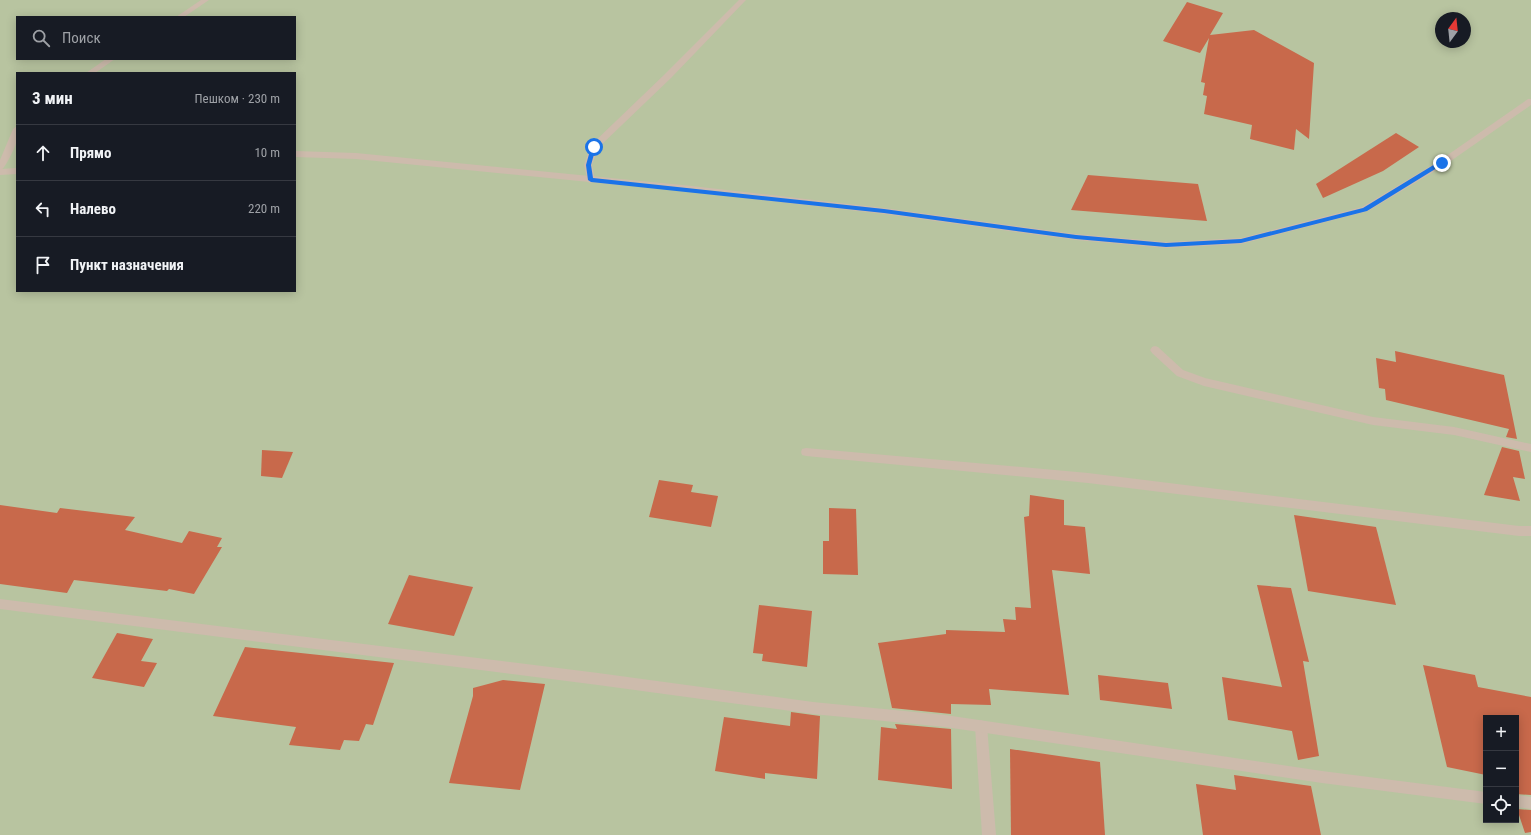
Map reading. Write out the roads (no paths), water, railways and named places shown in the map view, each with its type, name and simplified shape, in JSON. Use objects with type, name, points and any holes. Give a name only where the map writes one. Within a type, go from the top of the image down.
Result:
[{"type":"street","points":[[181,16],[206,0]]},
{"type":"street","points":[[591,180],[588,165],[594,147],[668,76],[743,0]]},
{"type":"street","points":[[92,72],[110,60]]},
{"type":"street","points":[[296,154],[356,156],[591,180],[884,211],[1084,238],[1166,245],[1241,241],[1365,209],[1442,163],[1531,101]]},
{"type":"street","points":[[0,168],[16,132]]},
{"type":"street","points":[[0,172],[16,171]]},
{"type":"street","points":[[1155,350],[1180,373],[1204,382],[1373,421],[1454,431],[1531,448]]},
{"type":"street","points":[[806,452],[1088,478],[1519,531],[1531,530]]},
{"type":"street","points":[[0,604],[598,679],[813,708],[944,721],[1314,775],[1483,798]]},
{"type":"street","points":[[981,726],[989,835]]},
{"type":"street","points":[[1519,801],[1531,803]]}]
